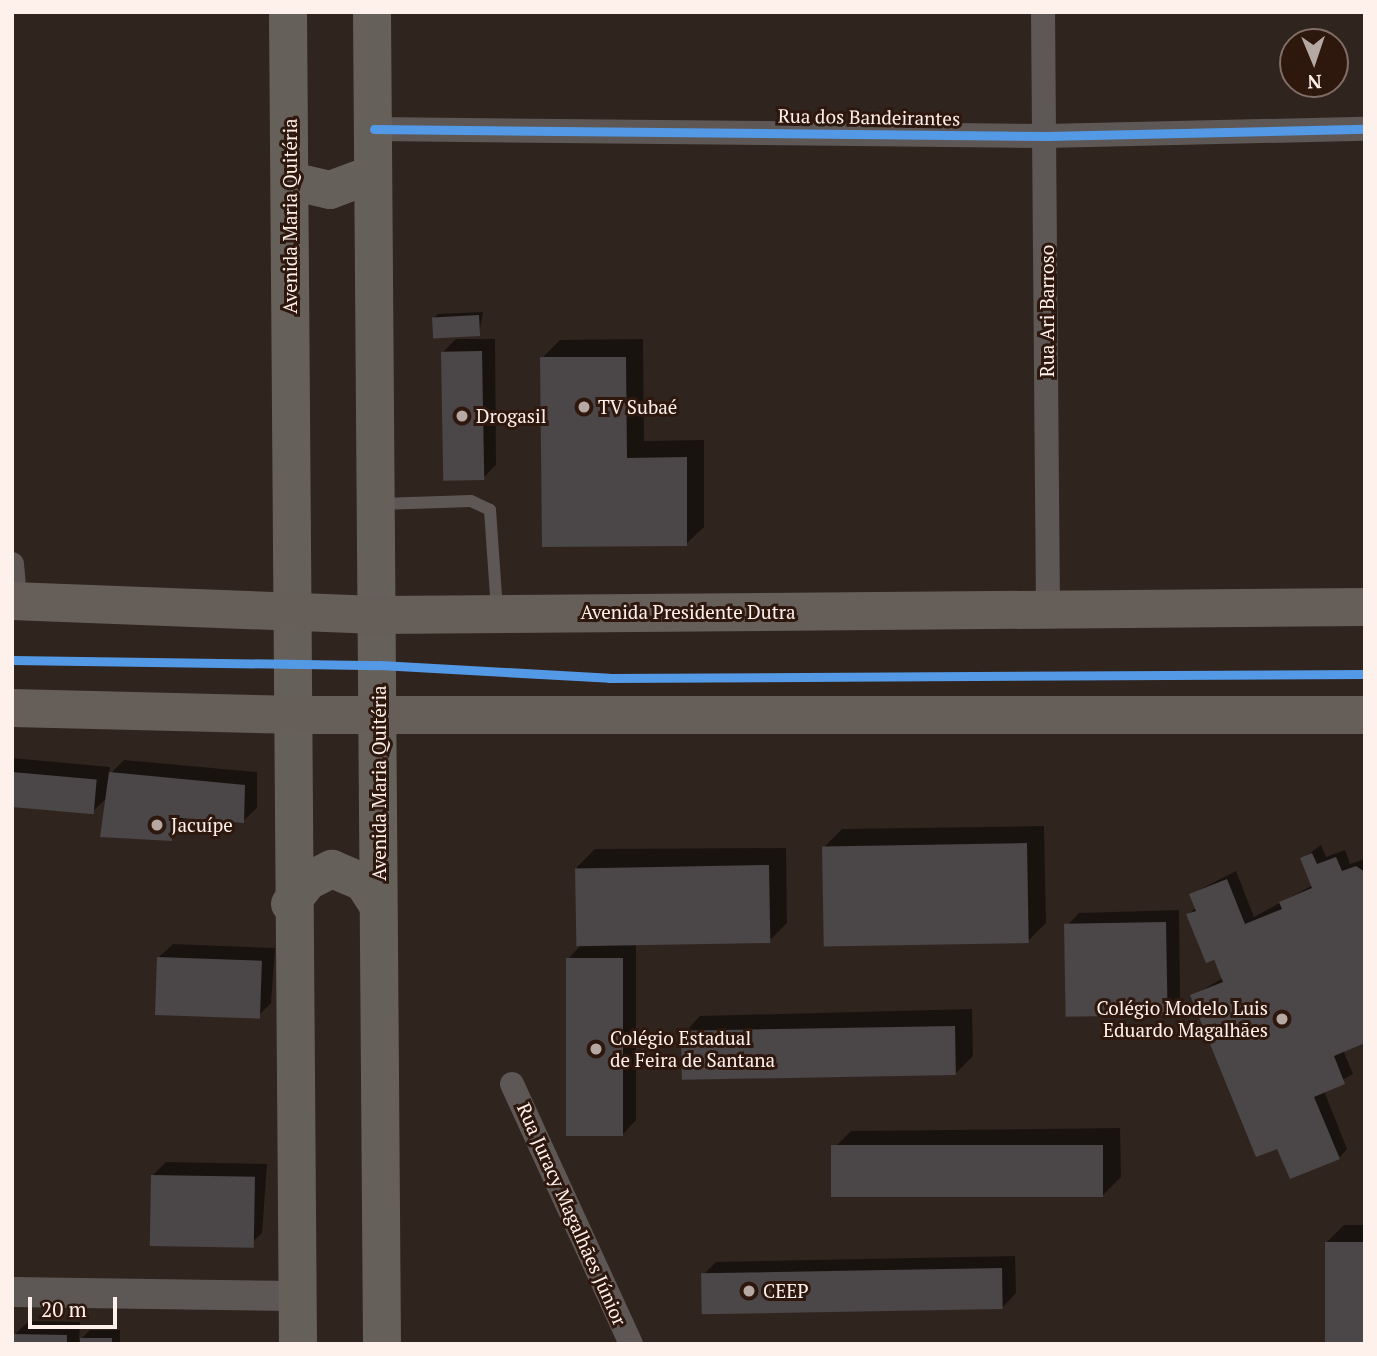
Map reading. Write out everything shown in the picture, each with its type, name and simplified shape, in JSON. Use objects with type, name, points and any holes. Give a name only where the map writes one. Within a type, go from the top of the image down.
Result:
[{"type":"highway","name":"Avenida Presidente Dutra","points":[[14,602],[377,615],[1365,607]]},
{"type":"highway","points":[[12,708],[290,715],[1365,715]]},
{"type":"main road","name":"Avenida Maria Quitéria","points":[[288,12],[291,181],[290,904],[298,1344]]},
{"type":"main road","name":"Avenida Maria Quitéria","points":[[372,12],[382,1344]]},
{"type":"main road","points":[[291,181],[330,190],[373,174]]},
{"type":"main road","points":[[290,904],[308,881],[332,869],[363,882],[378,905]]},
{"type":"street","name":"Rua Ari Barroso","points":[[1043,12],[1048,610]]},
{"type":"street","name":"Rua dos Bandeirantes","points":[[374,129],[1046,136],[1365,129]]},
{"type":"street","points":[[12,564],[14,602]]},
{"type":"street","name":"Rua Juracy Magalhães Júnior","points":[[512,1084],[631,1344]]},
{"type":"street","points":[[12,1292],[297,1296]]},
{"type":"lane","points":[[376,505],[471,501],[490,510],[498,614]]},
{"type":"building","points":[[479,315],[480,336],[433,338],[432,317]]},
{"type":"building","name":"Drogasil","points":[[482,351],[484,480],[443,481],[441,352]]},
{"type":"building","name":"TV Subaé","points":[[540,357],[626,357],[627,458],[687,457],[687,546],[542,547]]},
{"type":"building","points":[[12,772],[97,779],[94,814],[12,807]]},
{"type":"building","points":[[109,772],[245,785],[244,823],[171,817],[172,841],[100,837]]},
{"type":"building","points":[[1027,843],[1029,943],[824,947],[822,847]]},
{"type":"building","name":"Colégio Modelo Luis Eduardo Magalhães","points":[[1312,853],[1317,864],[1336,857],[1342,871],[1356,866],[1365,872],[1365,1043],[1334,1056],[1345,1084],[1314,1097],[1340,1159],[1290,1179],[1277,1149],[1256,1157],[1190,995],[1223,982],[1214,960],[1206,963],[1186,914],[1196,911],[1189,894],[1227,879],[1245,924],[1282,909],[1279,902],[1312,888],[1300,858]]},
{"type":"building","points":[[769,865],[770,943],[576,946],[575,868]]},
{"type":"building","points":[[1166,922],[1168,1015],[1066,1017],[1064,924]]},
{"type":"building","points":[[157,957],[262,961],[260,1019],[155,1015]]},
{"type":"building","points":[[566,958],[623,958],[623,1136],[566,1136]]},
{"type":"building","points":[[955,1026],[956,1075],[682,1080],[681,1031]]},
{"type":"building","points":[[831,1145],[1103,1145],[1103,1197],[831,1197]]},
{"type":"building","points":[[151,1175],[255,1177],[254,1248],[150,1246]]},
{"type":"building","points":[[1325,1242],[1365,1242],[1365,1344],[1325,1344]]},
{"type":"building","points":[[1002,1268],[1003,1309],[702,1314],[701,1273]]},
{"type":"building","points":[[13,1334],[67,1335],[67,1344],[13,1344]]},
{"type":"building","points":[[80,1338],[112,1338],[112,1344],[80,1344]]},
{"type":"cycle path","points":[[374,129],[1046,136],[1365,129]]},
{"type":"cycle path","points":[[12,660],[380,665],[609,678],[1365,674]]},
{"type":"place","name":"TV Subaé","points":[[584,407]]},
{"type":"place","name":"Drogasil","points":[[462,416]]},
{"type":"place","name":"Jacuípe","points":[[157,825]]},
{"type":"place","name":"Colégio Modelo Luis Eduardo Magalhães","points":[[1282,1019]]},
{"type":"place","name":"Colégio Estadual de Feira de Santana","points":[[596,1049]]},
{"type":"place","name":"CEEP","points":[[749,1291]]}]
